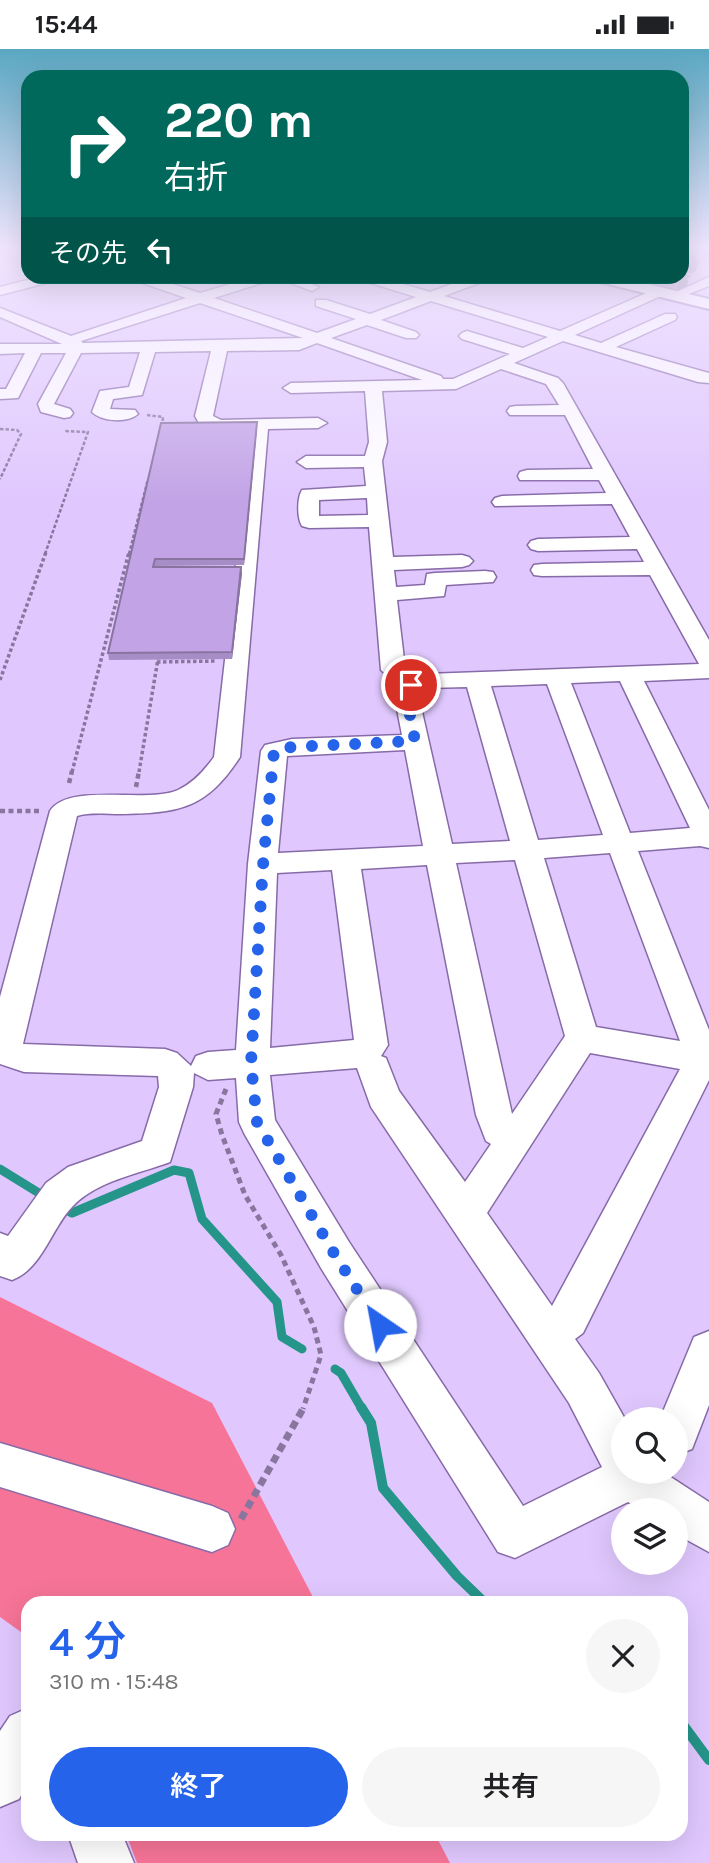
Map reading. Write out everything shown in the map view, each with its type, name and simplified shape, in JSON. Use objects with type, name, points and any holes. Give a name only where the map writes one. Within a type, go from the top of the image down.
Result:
[{"type":"street","points":[[43,332],[76,345]]},
{"type":"street","points":[[64,413],[47,408],[46,404],[76,345],[110,332]]},
{"type":"street","points":[[300,332],[454,384],[569,332]]},
{"type":"street","points":[[0,349],[76,345],[299,345],[330,332]]},
{"type":"street","points":[[402,332],[411,335]]},
{"type":"street","points":[[555,332],[698,377],[709,377]]},
{"type":"street","points":[[605,347],[636,332]]},
{"type":"street","points":[[142,346],[175,333]]},
{"type":"street","points":[[467,336],[525,353]]},
{"type":"street","points":[[220,345],[204,416],[206,421],[220,425],[318,423]]},
{"type":"street","points":[[129,414],[112,415],[101,412],[106,395],[136,391],[142,346]]},
{"type":"street","points":[[0,394],[12,394],[35,349]]},
{"type":"street","points":[[501,364],[553,383],[709,662],[629,674],[426,681],[411,685],[406,694],[494,1115],[499,1130],[514,1140]]},
{"type":"street","points":[[291,388],[553,383]]},
{"type":"street","points":[[373,387],[378,442],[373,460],[375,492],[393,670],[411,685]]},
{"type":"street","points":[[516,411],[570,410]]},
{"type":"street","points":[[0,1251],[12,1262],[55,1202],[81,1178],[157,1151],[176,1087],[177,1072],[165,1063],[24,1058],[9,1053],[5,1041],[66,797],[77,806],[181,801],[202,790],[221,769],[229,750],[238,660],[235,570],[260,424]]},
{"type":"street","points":[[306,462],[373,460]]},
{"type":"street","points":[[527,476],[605,474]]},
{"type":"street","points":[[375,492],[309,494],[309,522],[378,521]]},
{"type":"street","points":[[502,502],[619,498]]},
{"type":"street","points":[[538,545],[644,543]]},
{"type":"street","points":[[381,563],[470,561]]},
{"type":"street","points":[[542,570],[658,568]]},
{"type":"street","points":[[384,594],[436,591],[435,579],[485,577]]},
{"type":"street","points":[[263,865],[708,837],[629,674]]},
{"type":"street","points":[[556,676],[618,843],[706,1059]]},
{"type":"street","points":[[465,1213],[582,1038],[477,680]]},
{"type":"street","points":[[415,741],[292,747],[274,751],[263,865],[251,1063],[257,1122],[335,1255],[515,1535],[611,1482]]},
{"type":"street","points":[[208,1066],[362,1054],[371,1045],[345,859]]},
{"type":"street","points":[[582,1038],[706,1059]]},
{"type":"street","points":[[548,1334],[568,1319],[706,1059]]},
{"type":"street","points":[[374,1068],[383,1097],[548,1334],[584,1388],[611,1437]]},
{"type":"street","points":[[686,1407],[709,1351]]},
{"type":"street","points":[[0,1465],[212,1529]]},
{"type":"street","points":[[648,1484],[709,1529]]},
{"type":"street","points":[[0,1780],[21,1746]]},
{"type":"street","points":[[98,1841],[106,1863]]},
{"type":"path","points":[[0,680],[88,432],[59,431],[64,413]]},
{"type":"path","points":[[129,414],[163,417],[160,432]]},
{"type":"path","points":[[0,429],[17,430],[21,434],[0,479]]},
{"type":"path","points":[[0,811],[66,797],[150,473]]},
{"type":"path","points":[[133,805],[157,660],[238,660]]},
{"type":"path","points":[[212,1529],[226,1534],[242,1518],[306,1404],[321,1355],[314,1327],[281,1255],[244,1195],[216,1114],[224,1092],[251,1063]]},
{"type":"shaded area","points":[[0,1297],[212,1403],[312,1596],[21,1596],[21,1632],[0,1617]]},
{"type":"shaded area","points":[[129,1841],[439,1841],[450,1863],[137,1863]]},
{"type":"building","points":[[257,422],[244,559],[155,559],[153,567],[241,567],[232,652],[108,653],[161,423]]},
{"type":"waterway","points":[[0,1169],[47,1198]]},
{"type":"waterway","points":[[63,1208],[72,1213],[174,1170],[189,1173],[202,1219],[277,1302],[282,1337],[302,1349]]},
{"type":"waterway","points":[[335,1369],[341,1373],[362,1409]]},
{"type":"waterway","points":[[361,1407],[371,1423],[383,1488],[457,1576],[478,1596]]},
{"type":"waterway","points":[[688,1732],[709,1760]]},
{"type":"route","points":[[380,1325],[335,1255],[257,1122],[251,1063],[263,865],[274,751],[292,747],[415,741],[406,694],[411,685]]}]
